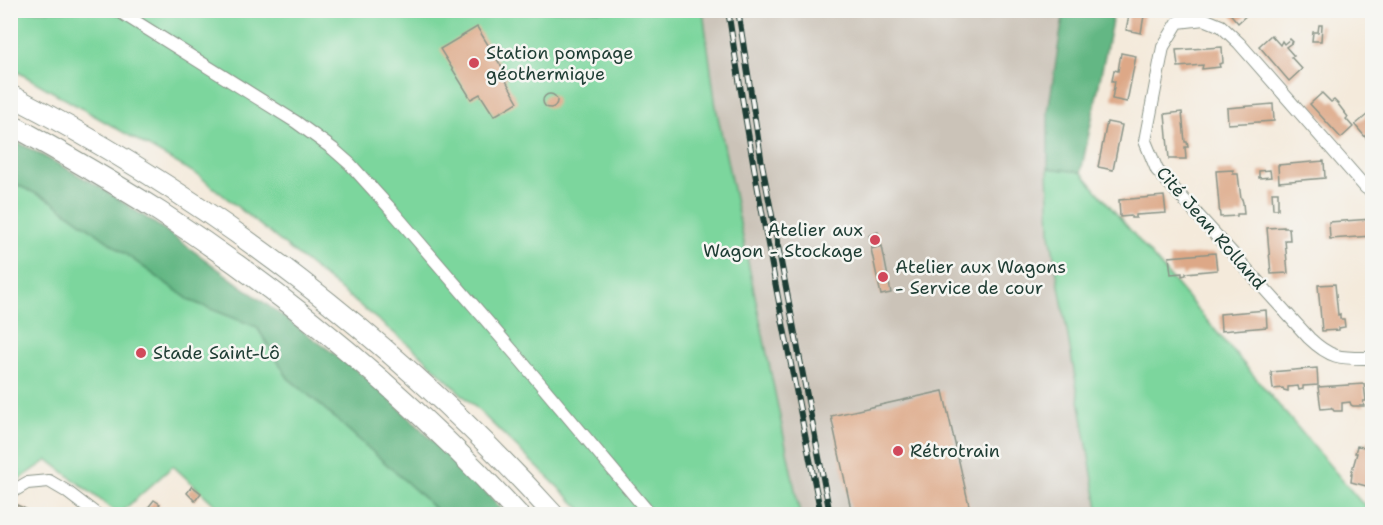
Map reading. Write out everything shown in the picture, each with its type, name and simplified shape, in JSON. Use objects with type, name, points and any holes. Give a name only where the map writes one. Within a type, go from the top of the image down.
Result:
[{"type":"main road","points":[[10,95],[51,116],[174,190],[298,279],[362,330],[433,394],[498,456],[553,514]]},
{"type":"main road","points":[[10,124],[152,207],[252,277],[315,326],[407,404],[457,451],[518,514]]},
{"type":"street","points":[[117,10],[296,122],[350,164],[517,356],[650,514]]},
{"type":"street","name":"Cité Jean Rolland","points":[[1372,189],[1366,188],[1239,43],[1221,26],[1204,19],[1178,22],[1163,47],[1144,141],[1157,170],[1309,338],[1323,350],[1343,358],[1372,358]]},
{"type":"street","points":[[10,493],[27,483],[49,480],[96,514]]},
{"type":"shaded area","points":[[703,11],[1064,11],[1048,112],[1050,234],[1099,514],[800,514],[716,107]]},
{"type":"green space","points":[[10,11],[703,11],[716,107],[800,514],[586,514],[420,354],[198,175],[11,68]]},
{"type":"green space","points":[[1064,11],[1114,11],[1081,172],[1048,168],[1048,112]]},
{"type":"green space","points":[[10,138],[95,184],[162,228],[370,380],[506,514],[440,514],[288,378],[257,327],[191,301],[50,200],[11,182]]},
{"type":"green space","points":[[1048,168],[1081,172],[1360,501],[1370,508],[1368,514],[1099,514],[1050,234]]},
{"type":"green space","name":"Stade Saint-Lô","points":[[11,182],[50,200],[191,301],[257,327],[288,378],[440,514],[225,514],[173,466],[119,514],[48,460],[11,485]]},
{"type":"building","points":[[1130,10],[1145,10],[1141,33],[1126,30]]},
{"type":"building","points":[[1227,10],[1252,10],[1238,23]]},
{"type":"building","points":[[1319,25],[1322,25],[1321,41],[1312,41],[1313,32],[1318,32]]},
{"type":"building","name":"Station pompage géothermique","points":[[477,27],[508,77],[505,79],[518,102],[494,116],[480,94],[471,99],[440,49]]},
{"type":"building","points":[[1271,35],[1280,45],[1282,41],[1284,44],[1290,39],[1293,42],[1286,47],[1294,56],[1291,57],[1302,69],[1289,81],[1259,46]]},
{"type":"building","points":[[1222,47],[1223,63],[1219,64],[1220,67],[1202,69],[1203,65],[1178,67],[1176,50]]},
{"type":"building","points":[[1121,53],[1136,56],[1127,102],[1112,99],[1114,70],[1118,71]]},
{"type":"building","points":[[1322,93],[1331,102],[1334,100],[1338,104],[1353,127],[1341,138],[1310,104]]},
{"type":"building","points":[[550,94],[555,96],[557,101],[555,106],[550,108],[545,106],[543,101],[545,96]]},
{"type":"building","points":[[1273,104],[1274,121],[1228,124],[1227,108]]},
{"type":"building","points":[[1182,112],[1185,142],[1188,147],[1185,147],[1186,159],[1169,159],[1165,114]]},
{"type":"building","points":[[1368,114],[1372,120],[1372,145],[1355,125]]},
{"type":"building","points":[[1107,122],[1122,125],[1113,170],[1098,167]]},
{"type":"building","points":[[1324,161],[1325,178],[1279,182],[1278,165]]},
{"type":"building","points":[[1233,170],[1233,174],[1238,174],[1244,214],[1220,217],[1216,171]]},
{"type":"building","points":[[1270,170],[1271,177],[1259,178],[1259,171]]},
{"type":"building","points":[[1272,192],[1278,192],[1278,209],[1273,209]]},
{"type":"building","points":[[1164,196],[1166,213],[1136,215],[1136,218],[1120,217],[1119,200]]},
{"type":"building","points":[[1372,219],[1372,236],[1330,239],[1329,222]]},
{"type":"building","points":[[1267,228],[1289,228],[1290,240],[1285,240],[1288,273],[1271,274]]},
{"type":"building","name":"Atelier aux Wagon - Stockage","points":[[878,232],[881,244],[871,247],[869,235]]},
{"type":"building","name":"Atelier aux Wagons - Service de cour","points":[[882,246],[891,293],[881,295],[871,249]]},
{"type":"building","points":[[1215,253],[1217,270],[1186,273],[1182,276],[1182,273],[1171,274],[1169,257]]},
{"type":"building","points":[[1335,284],[1338,315],[1340,314],[1340,319],[1344,319],[1345,327],[1339,330],[1322,331],[1318,285]]},
{"type":"building","points":[[1266,310],[1267,327],[1221,331],[1220,314]]},
{"type":"building","points":[[1317,368],[1318,385],[1303,386],[1303,389],[1299,390],[1298,386],[1288,387],[1288,391],[1283,388],[1273,389],[1271,372]]},
{"type":"building","points":[[1364,384],[1366,401],[1363,401],[1364,406],[1353,406],[1350,402],[1342,403],[1342,411],[1334,411],[1332,408],[1321,409],[1318,387]]},
{"type":"building","name":"Rétrotrain","points":[[943,391],[971,514],[852,514],[831,416]]},
{"type":"building","points":[[1366,441],[1372,443],[1370,487],[1351,482],[1357,446],[1364,447]]},
{"type":"building","points":[[192,486],[201,493],[195,501],[187,493]]},
{"type":"building","points":[[154,500],[160,504],[152,514],[147,509]]},
{"type":"building","points":[[17,505],[28,510],[26,514],[14,514]]},
{"type":"railway","points":[[728,10],[771,263],[821,514]]},
{"type":"railway","points":[[738,10],[762,164],[830,514]]},
{"type":"place","name":"Station pompage géothermique","points":[[474,63]]},
{"type":"place","name":"Atelier aux Wagon - Stockage","points":[[875,240]]},
{"type":"place","name":"Atelier aux Wagons - Service de cour","points":[[883,277]]},
{"type":"place","name":"Stade Saint-Lô","points":[[141,353]]},
{"type":"place","name":"Rétrotrain","points":[[898,451]]}]
